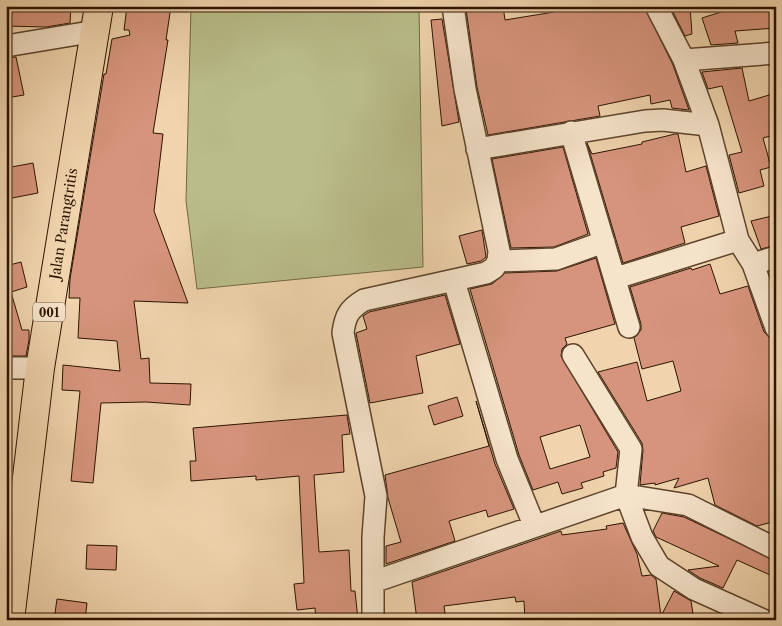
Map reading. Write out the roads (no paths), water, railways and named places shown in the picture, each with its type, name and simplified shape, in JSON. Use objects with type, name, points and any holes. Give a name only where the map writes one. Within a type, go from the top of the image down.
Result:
[{"type":"main road","name":"Jalan Parangtritis","points":[[10,620],[40,368],[97,19]]},
{"type":"street","points":[[373,620],[373,537],[376,496],[343,333],[344,322],[347,314],[354,306],[364,300],[486,273],[494,268],[498,261],[499,251],[459,57],[453,6]]},
{"type":"street","points":[[656,6],[684,60],[708,125],[738,240],[753,264],[776,328]]},
{"type":"street","points":[[6,46],[97,19]]},
{"type":"street","points":[[684,60],[776,53]]},
{"type":"street","points":[[477,149],[571,132],[663,120],[708,125]]},
{"type":"street","points":[[571,132],[616,278],[629,327]]},
{"type":"street","points":[[616,278],[738,240]]},
{"type":"street","points":[[498,261],[556,259],[604,242]]},
{"type":"street","points":[[753,264],[776,257]]},
{"type":"street","points":[[454,281],[507,459],[534,525]]},
{"type":"street","points":[[573,355],[631,449],[626,496],[642,536],[659,566],[694,589],[762,620]]},
{"type":"street","points":[[6,368],[40,368]]},
{"type":"street","points":[[373,582],[534,525],[626,496],[688,505],[776,549]]}]
